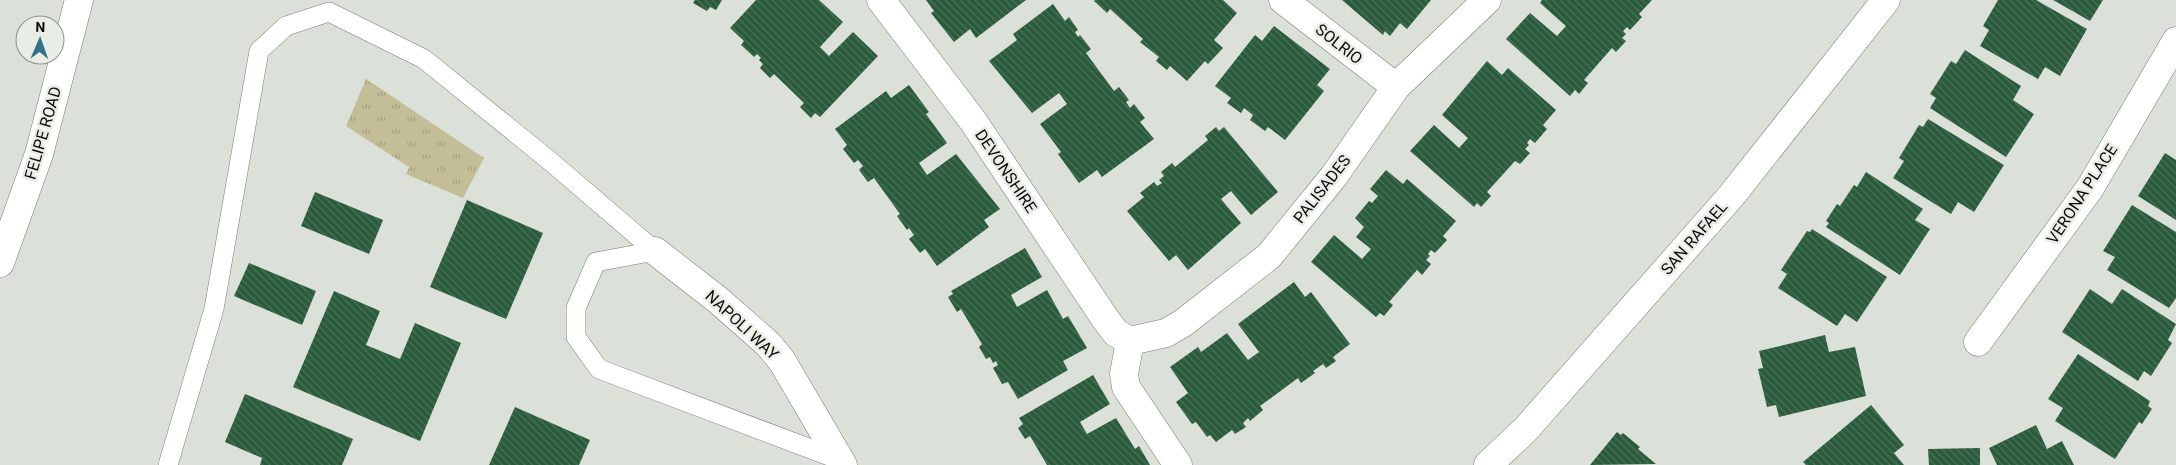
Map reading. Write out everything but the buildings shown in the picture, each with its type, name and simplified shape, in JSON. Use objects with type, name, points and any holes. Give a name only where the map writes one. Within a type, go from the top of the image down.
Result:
[{"type":"street","name":"FELIPE ROAD","points":[[0,263],[39,154],[79,0]]},
{"type":"street","name":"DEVONSHIRE","points":[[882,0],[973,122],[1106,320],[1116,333],[1130,340]]},
{"type":"street","name":"SOLRIO","points":[[1283,0],[1396,87]]},
{"type":"street","name":"PALISADES","points":[[1130,340],[1166,333],[1183,323],[1269,256],[1334,176],[1396,87],[1488,0]]},
{"type":"street","name":"SAN RAFAEL","points":[[1488,465],[1526,429],[1732,195],[1886,0]]},
{"type":"street","name":"VERONA PLACE","points":[[1978,342],[2090,188],[2176,41]]},
{"type":"street","name":"NAPOLI WAY","points":[[655,251],[718,300],[768,344],[782,361],[841,462]]},
{"type":"street","points":[[1130,340],[1124,374],[1126,387],[1178,465]]},
{"type":"lane","points":[[168,465],[214,309],[259,50],[286,26],[329,12],[424,59],[655,251]]},
{"type":"lane","points":[[655,251],[596,262],[576,308],[576,336],[599,369],[841,462]]},
{"type":"green space","points":[[366,79],[484,158],[463,198],[406,174],[409,167],[346,126]]}]
